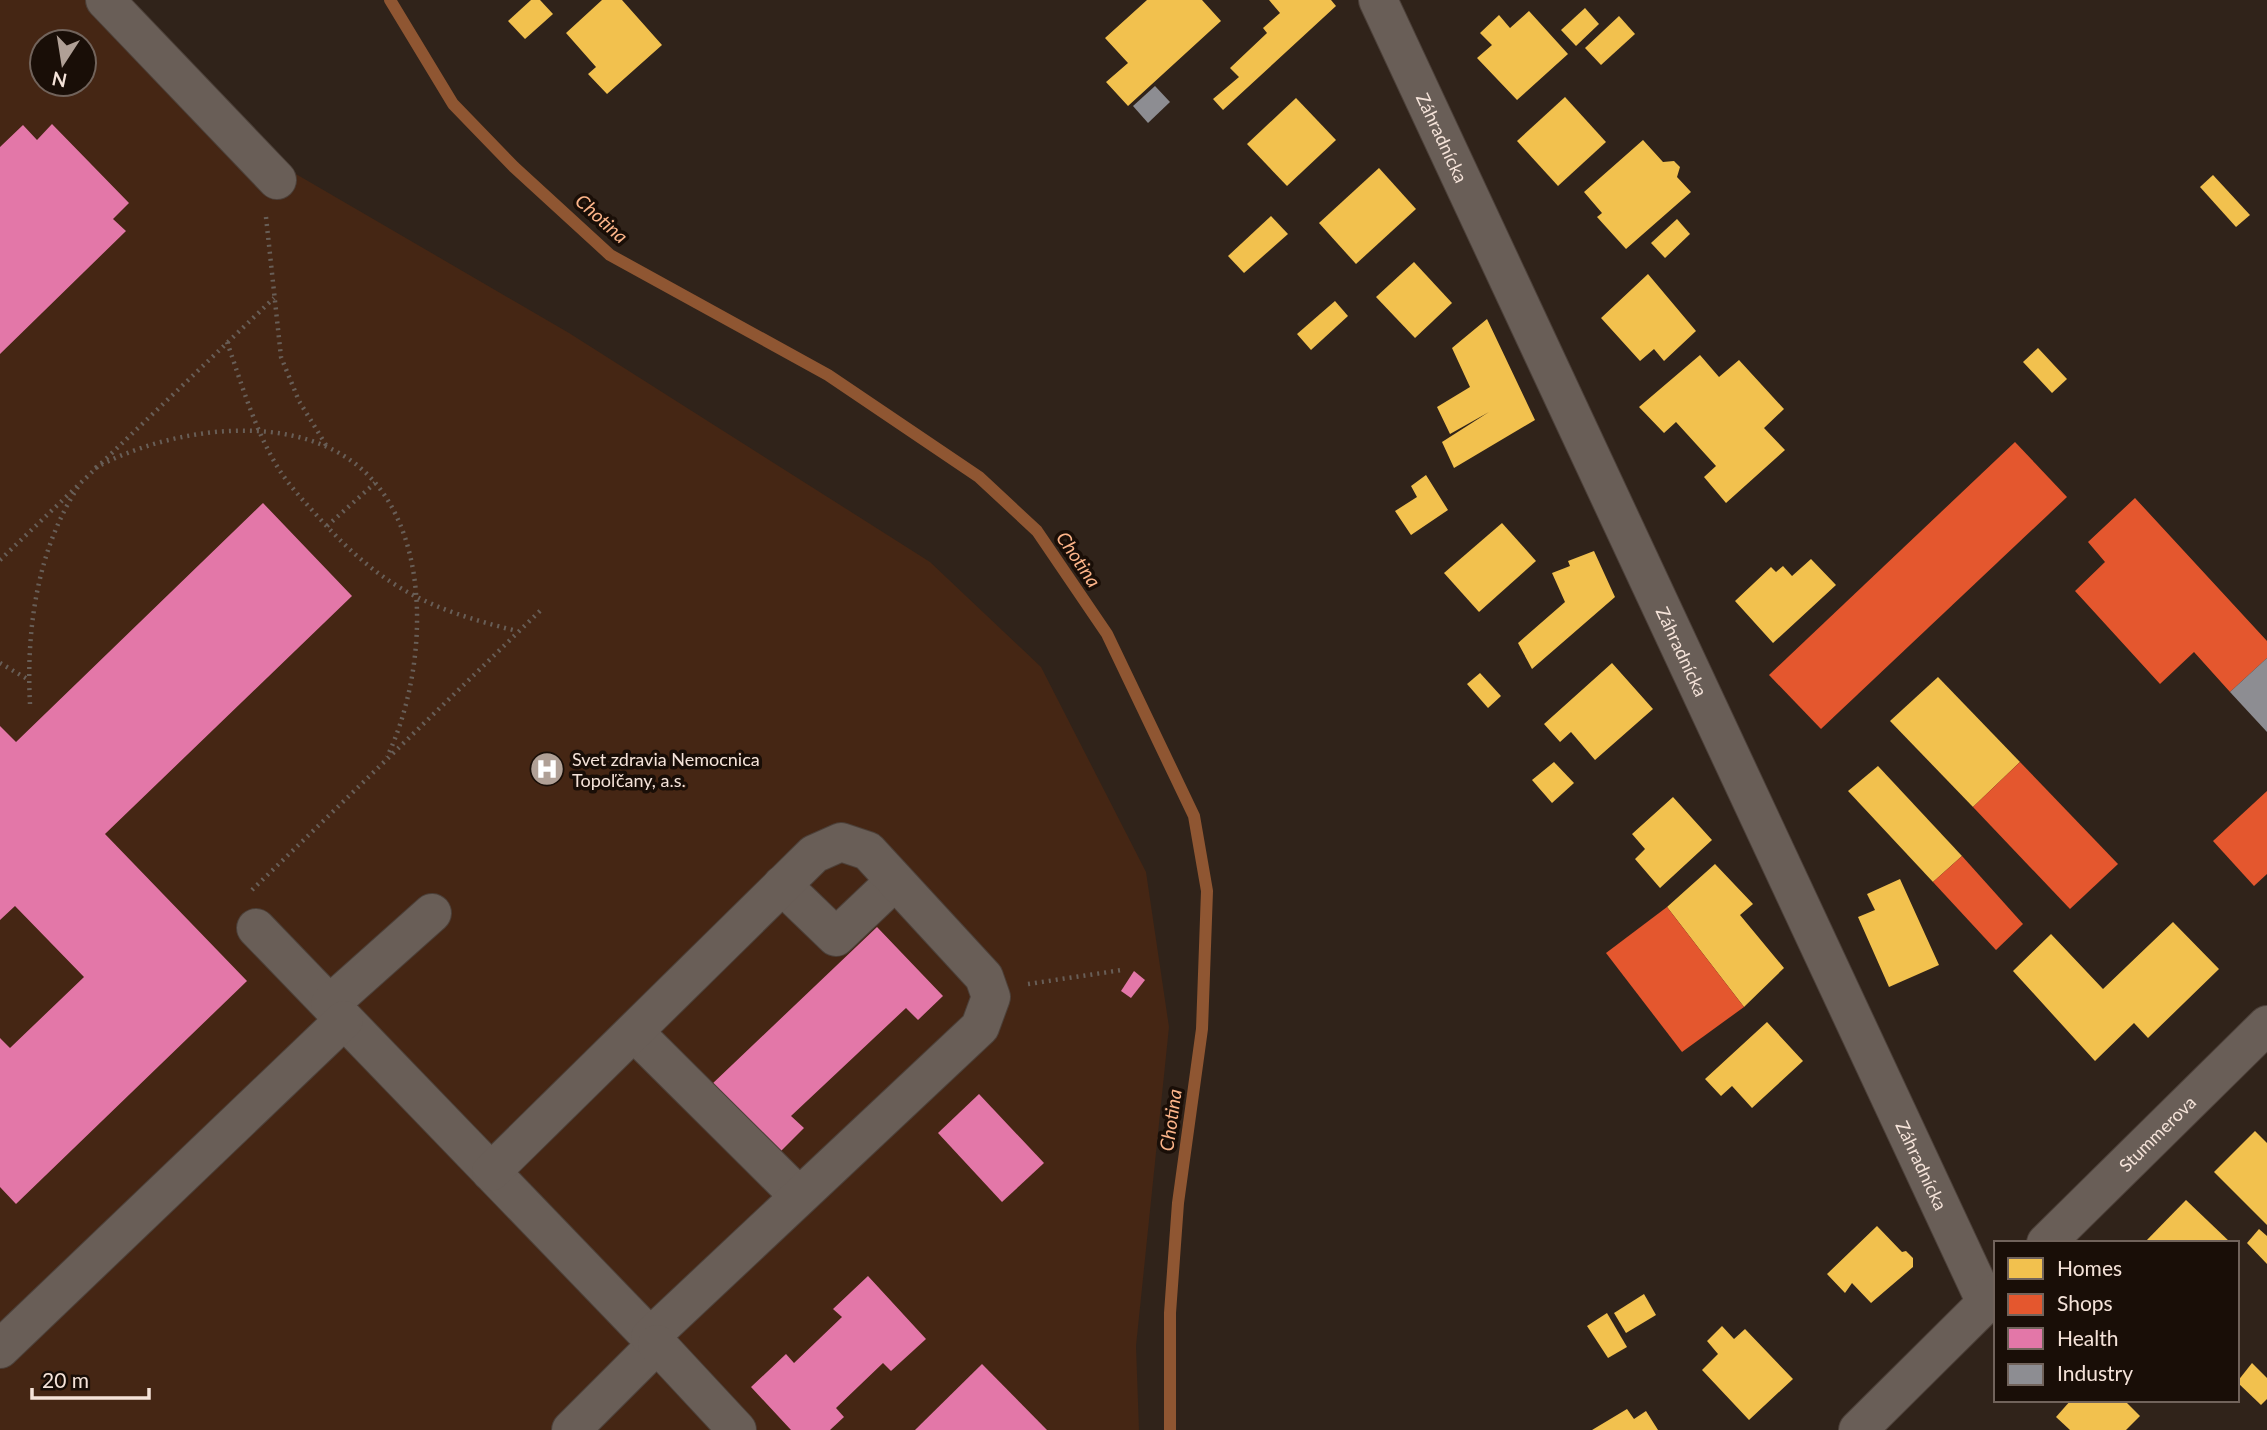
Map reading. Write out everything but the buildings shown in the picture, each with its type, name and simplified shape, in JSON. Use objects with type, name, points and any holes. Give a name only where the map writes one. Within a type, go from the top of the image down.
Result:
[{"type":"street","points":[[105,0],[268,170]]},
{"type":"street","name":"Záhradnícka","points":[[1378,0],[1991,1298]]},
{"type":"street","points":[[491,1172],[814,854],[841,842],[868,851],[984,977],[990,992],[980,1027],[799,1196],[653,1340],[571,1430]]},
{"type":"street","points":[[782,885],[836,937],[895,881]]},
{"type":"street","points":[[0,1349],[337,1012],[432,913]]},
{"type":"street","points":[[256,928],[737,1430]]},
{"type":"street","name":"Stummerova","points":[[2048,1241],[2267,1024]]},
{"type":"street","points":[[634,1032],[799,1196]]},
{"type":"street","points":[[1858,1430],[1991,1298]]},
{"type":"path","points":[[268,170],[274,298],[281,357],[299,401],[326,446],[375,483],[399,524],[413,574],[417,650],[401,729],[387,757]]},
{"type":"path","points":[[0,560],[274,298]]},
{"type":"path","points":[[227,342],[260,433],[288,484],[327,526],[382,578],[416,597],[517,631]]},
{"type":"path","points":[[95,468],[162,439],[235,430],[326,446]]},
{"type":"path","points":[[30,704],[29,680],[35,602],[58,525],[82,480]]},
{"type":"path","points":[[327,526],[375,483]]},
{"type":"path","points":[[256,928],[236,905],[543,608]]},
{"type":"path","points":[[0,663],[29,680]]},
{"type":"path","points":[[990,992],[1011,986],[1122,970]]},
{"type":"shaded area","name":"Svet zdravia Nemocnica Topoľčany, a.s.","points":[[0,0],[126,0],[289,170],[569,333],[930,562],[1041,667],[1146,872],[1169,1027],[1136,1346],[1139,1430],[0,1430]]},
{"type":"waterway","name":"Chotina","points":[[390,0],[453,104],[514,167],[610,255],[828,375],[979,477],[1037,531],[1107,634],[1194,816],[1207,891],[1202,1029],[1178,1203],[1170,1313],[1170,1430]]},
{"type":"place","name":"Svet zdravia Nemocnica Topoľčany, a.s.","points":[[547,769]]}]
